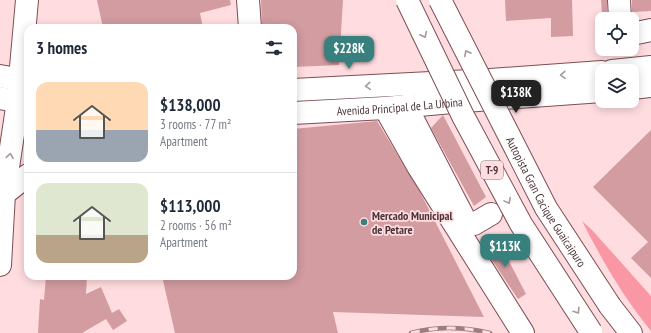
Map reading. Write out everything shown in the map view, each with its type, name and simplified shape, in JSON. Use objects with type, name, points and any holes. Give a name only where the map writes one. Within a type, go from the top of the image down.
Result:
[{"type":"main road","points":[[248,0],[250,24]]},
{"type":"main road","name":"T-9","points":[[407,0],[463,116],[521,224],[591,332]]},
{"type":"main road","name":"Autopista Gran Cacique Guaicaipuro","points":[[440,0],[546,208],[610,306],[631,333]]},
{"type":"main road","points":[[619,0],[620,12]]},
{"type":"main road","points":[[27,4],[34,24]]},
{"type":"main road","points":[[26,24],[27,4]]},
{"type":"main road","points":[[639,33],[651,30]]},
{"type":"main road","points":[[639,68],[651,67]]},
{"type":"main road","name":"Avenida Principal de La Urbina","points":[[297,90],[498,80],[595,73]]},
{"type":"main road","points":[[0,76],[24,80]]},
{"type":"main road","points":[[0,266],[2,197],[15,101],[24,82]]},
{"type":"main road","points":[[639,87],[651,86]]},
{"type":"main road","name":"Avenida Principal de La Urbina","points":[[297,113],[396,107],[595,92]]},
{"type":"main road","points":[[396,107],[466,222],[474,224],[491,214]]},
{"type":"main road","points":[[396,107],[419,168],[523,333]]},
{"type":"main road","points":[[2,197],[24,178]]},
{"type":"shaded area","points":[[582,221],[592,230],[651,296],[651,331],[631,305],[614,278]]},
{"type":"building","points":[[97,0],[230,0],[231,5],[200,13],[202,24],[102,24]]},
{"type":"building","points":[[261,0],[343,0],[339,65],[297,67],[297,24],[262,24]]},
{"type":"building","points":[[505,0],[572,0],[573,36],[551,37],[551,18],[506,21]]},
{"type":"building","points":[[601,0],[607,0],[607,12],[602,12]]},
{"type":"building","points":[[632,0],[651,0],[651,11],[632,12]]},
{"type":"building","points":[[443,115],[486,197],[474,206],[431,128]]},
{"type":"building","name":"Mercado Municipal de Petare","points":[[377,121],[420,192],[484,317],[333,312],[338,333],[175,333],[163,280],[297,280],[297,129]]},
{"type":"building","points":[[651,130],[651,278],[631,258],[648,242],[593,187]]},
{"type":"building","points":[[498,240],[526,294],[518,299],[484,248]]},
{"type":"building","points":[[46,280],[87,280],[86,294],[101,287],[112,313],[119,309],[127,321],[113,330],[106,319],[82,333],[38,333],[40,299],[44,300]]},
{"type":"railway","points":[[411,333],[441,328],[470,329],[490,333]]},
{"type":"place","name":"Mercado Municipal de Petare","points":[[364,222]]}]
